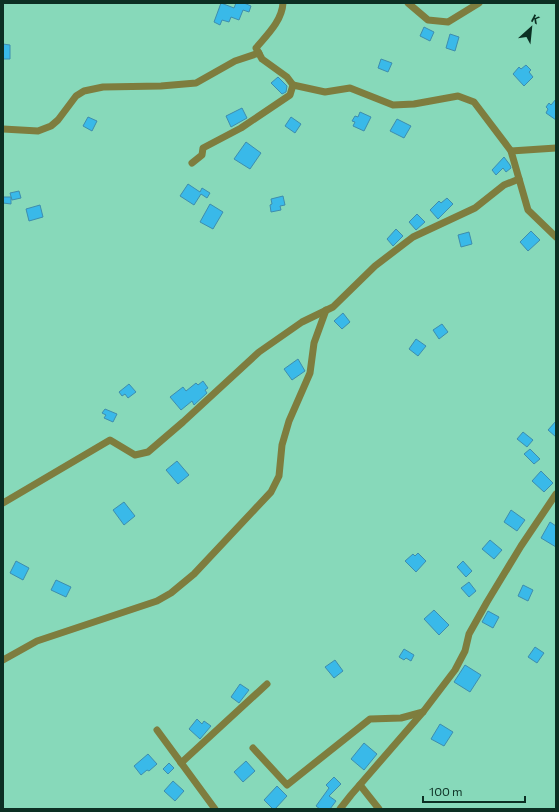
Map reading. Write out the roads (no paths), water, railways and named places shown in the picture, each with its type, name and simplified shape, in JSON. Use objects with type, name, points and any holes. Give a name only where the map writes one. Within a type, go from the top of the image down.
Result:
[{"type":"street","points":[[283,3],[283,11],[274,27],[256,48],[262,59],[287,77],[293,85],[325,92],[350,88],[393,105],[414,104],[458,96],[474,102],[511,151],[528,210],[556,237]]},
{"type":"street","points":[[408,3],[428,20],[448,22],[479,3]]},
{"type":"street","points":[[3,129],[38,131],[51,126],[58,120],[76,96],[84,91],[103,87],[161,86],[196,83],[235,61],[259,53]]},
{"type":"street","points":[[192,163],[202,155],[203,148],[241,128],[290,95],[293,85]]},
{"type":"street","points":[[511,151],[556,148]]},
{"type":"street","points":[[3,503],[110,440],[135,455],[148,452],[184,422],[259,352],[302,322],[333,307],[375,266],[413,237],[475,208],[504,185],[519,179]]},
{"type":"street","points":[[3,660],[36,641],[157,601],[171,593],[194,574],[272,492],[279,476],[282,445],[289,421],[310,372],[314,343],[326,310]]},
{"type":"street","points":[[340,809],[423,712],[455,670],[465,650],[469,634],[486,602],[556,494]]},
{"type":"street","points":[[181,763],[267,684]]},
{"type":"street","points":[[253,748],[287,785],[370,719],[402,718],[423,712]]},
{"type":"street","points":[[157,730],[215,809]]},
{"type":"street","points":[[360,785],[379,809]]}]
